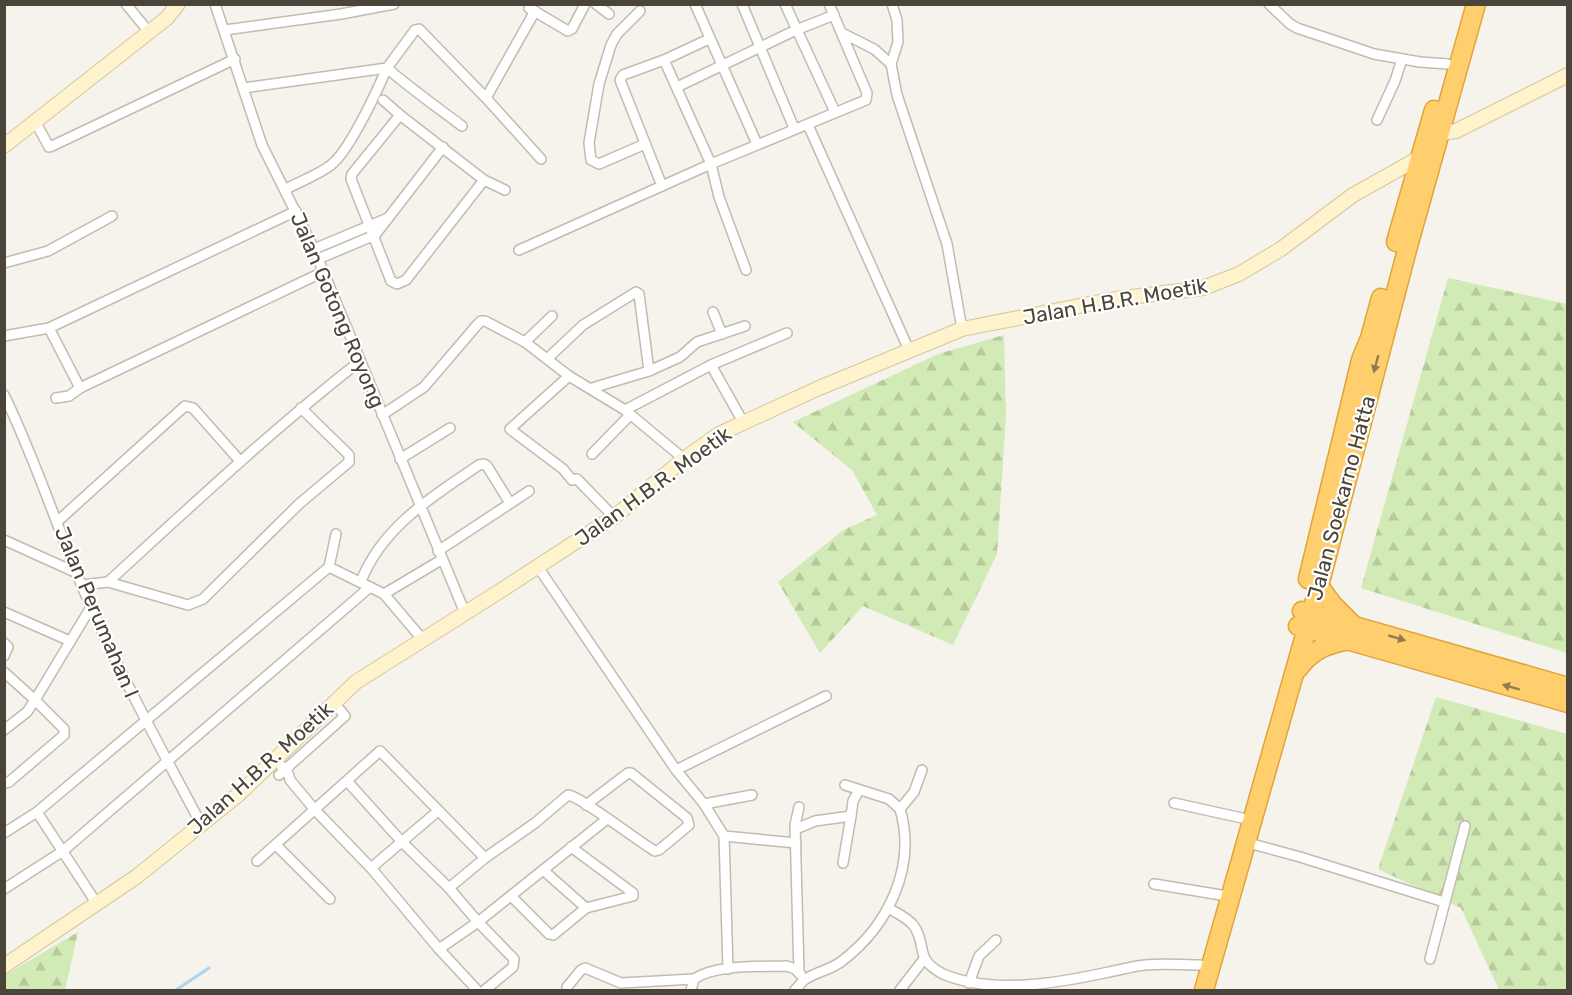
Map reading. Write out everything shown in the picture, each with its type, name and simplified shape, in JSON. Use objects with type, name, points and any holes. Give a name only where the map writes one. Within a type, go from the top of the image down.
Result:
[{"type":"highway","name":"Jalan Soekarno Hatta","points":[[1204,990],[1294,674],[1361,360],[1370,338],[1463,4]]},
{"type":"highway","name":"Jalan Soekarno Hatta","points":[[1192,990],[1242,818],[1304,620],[1319,586],[1362,418],[1476,4]]},
{"type":"highway","points":[[1319,586],[1341,615],[1350,634]]},
{"type":"highway","points":[[1304,620],[1568,703]]},
{"type":"highway","points":[[1294,674],[1304,660],[1317,650],[1350,634],[1568,687]]},
{"type":"street","points":[[126,4],[149,32]]},
{"type":"street","points":[[4,146],[167,18],[178,4]]},
{"type":"street","name":"Jalan Gotong Royong","points":[[215,4],[262,145],[314,249],[465,614]]},
{"type":"street","points":[[225,30],[341,14],[394,4]]},
{"type":"street","points":[[486,98],[533,8],[570,30],[585,4]]},
{"type":"street","points":[[596,4],[609,14]]},
{"type":"street","points":[[695,4],[757,144]]},
{"type":"street","points":[[742,4],[794,128]]},
{"type":"street","points":[[785,4],[836,112]]},
{"type":"street","points":[[519,250],[794,128],[808,125],[863,102],[868,96],[829,4]]},
{"type":"street","points":[[892,4],[897,20],[898,42],[891,64],[904,121],[947,244],[962,329]]},
{"type":"street","points":[[1269,4],[1292,26],[1374,54],[1448,64]]},
{"type":"street","points":[[640,11],[626,23],[611,45],[599,84],[589,143],[591,160],[599,165],[645,144]]},
{"type":"street","points":[[677,87],[796,30],[834,15]]},
{"type":"street","points":[[285,189],[323,171],[339,157],[387,68],[415,30],[422,30],[541,159]]},
{"type":"street","points":[[842,33],[874,49],[891,64]]},
{"type":"street","points":[[662,186],[620,80],[623,75],[664,60],[710,39]]},
{"type":"street","points":[[35,121],[49,147],[235,59]]},
{"type":"street","points":[[1377,120],[1395,81],[1401,59]]},
{"type":"street","points":[[664,60],[711,164],[720,197],[746,270]]},
{"type":"street","points":[[243,88],[387,68]]},
{"type":"street","points":[[387,68],[409,88],[462,126]]},
{"type":"street","points":[[1440,133],[1456,131],[1568,75]]},
{"type":"street","points":[[383,100],[484,180],[505,190]]},
{"type":"street","points":[[400,115],[351,176],[391,281],[397,284],[406,280],[484,180]]},
{"type":"street","points":[[808,125],[909,350]]},
{"type":"street","points":[[318,259],[375,235],[443,147]]},
{"type":"street","name":"Jalan H.B.R. Moetik","points":[[4,966],[136,877],[201,824],[278,768],[333,702],[367,674],[465,614],[614,517],[684,459],[719,434],[962,329],[1115,299],[1203,288],[1239,274],[1281,249],[1353,195],[1419,158]]},
{"type":"street","points":[[4,336],[49,328],[296,211]]},
{"type":"street","points":[[4,263],[48,251],[112,216]]},
{"type":"street","points":[[314,249],[390,217]]},
{"type":"street","points":[[56,398],[69,396],[80,388],[323,272]]},
{"type":"street","points":[[547,359],[583,325],[637,292],[649,371]]},
{"type":"street","points":[[713,312],[722,333]]},
{"type":"street","points":[[525,342],[552,316]]},
{"type":"street","points":[[382,415],[424,387],[481,321],[485,321],[525,342],[569,376],[628,412],[684,459]]},
{"type":"street","points":[[592,388],[649,371],[680,357],[697,342],[745,326]]},
{"type":"street","points":[[49,328],[80,388]]},
{"type":"street","points":[[592,454],[628,412],[711,365],[787,333]]},
{"type":"street","points":[[108,582],[240,461],[360,361]]},
{"type":"street","points":[[711,365],[743,422]]},
{"type":"street","points":[[569,376],[510,429],[563,469],[572,480],[577,479],[614,517]]},
{"type":"street","name":"Jalan Perumahan I","points":[[4,395],[9,416],[58,521],[91,607],[144,720],[201,824]]},
{"type":"street","points":[[58,521],[185,406],[193,408],[240,461]]},
{"type":"street","points":[[82,585],[108,582],[183,605],[193,604],[203,599],[298,504],[349,462],[349,455],[301,408]]},
{"type":"street","points":[[400,459],[450,428]]},
{"type":"street","points":[[4,889],[63,850],[365,584],[388,537],[419,506],[479,465],[484,464],[510,503]]},
{"type":"street","points":[[384,594],[529,491]]},
{"type":"street","points":[[4,834],[37,812],[329,567],[336,534]]},
{"type":"street","points":[[4,540],[77,573]]},
{"type":"street","points":[[329,567],[384,594],[423,640]]},
{"type":"street","points":[[538,567],[676,770],[704,804],[723,836],[728,969]]},
{"type":"street","points":[[4,730],[27,712],[91,607]]},
{"type":"street","points":[[4,612],[70,641]]},
{"type":"street","points":[[4,643],[8,647],[4,656]]},
{"type":"street","points":[[4,672],[64,729],[64,735],[9,782],[4,783]]},
{"type":"street","points":[[676,770],[826,696]]},
{"type":"street","points":[[257,861],[381,752],[485,858]]},
{"type":"street","points":[[278,768],[371,868],[477,990]]},
{"type":"street","points":[[900,809],[914,792],[922,770]]},
{"type":"street","points":[[449,888],[485,858],[535,823],[567,795],[573,795],[586,805],[656,851],[689,825],[687,818],[631,773],[586,805]]},
{"type":"street","points":[[347,781],[402,842],[449,888],[515,962],[485,990]]},
{"type":"street","points":[[567,987],[580,970],[585,968],[621,983],[694,979],[707,972],[728,969],[787,966],[802,976],[831,969],[871,931],[888,908],[905,862],[900,809],[889,799],[845,785]]},
{"type":"street","points":[[843,863],[854,801],[859,789]]},
{"type":"street","points":[[704,804],[752,795]]},
{"type":"street","points":[[1174,803],[1242,818]]},
{"type":"street","points":[[795,990],[802,976],[795,829],[799,807]]},
{"type":"street","points":[[371,868],[438,811]]},
{"type":"street","points":[[37,812],[97,904]]},
{"type":"street","points":[[795,829],[815,821],[851,816]]},
{"type":"street","points":[[439,949],[478,922],[607,819]]},
{"type":"street","points":[[1430,958],[1465,826]]},
{"type":"street","points":[[723,836],[796,843]]},
{"type":"street","points":[[1245,842],[1444,902]]},
{"type":"street","points":[[276,845],[330,899]]},
{"type":"street","points":[[511,896],[553,935],[586,908],[633,897],[633,894],[571,847]]},
{"type":"street","points":[[543,870],[586,908]]},
{"type":"street","points":[[1154,884],[1221,895]]},
{"type":"street","points":[[888,908],[907,919],[916,929],[924,958],[942,974],[979,988],[1053,987],[1144,965],[1200,965]]},
{"type":"street","points":[[969,983],[979,956],[996,940]]},
{"type":"street","points":[[900,990],[924,958]]},
{"type":"street","points":[[691,990],[694,979]]},
{"type":"green space","points":[[1448,278],[1567,304],[1567,653],[1361,588]]},
{"type":"green space","points":[[1004,335],[1006,416],[997,554],[953,645],[863,606],[820,653],[778,582],[845,529],[877,515],[852,470],[793,422],[938,354]]},
{"type":"green space","points":[[1436,697],[1567,734],[1567,990],[1499,990],[1461,908],[1378,869]]},
{"type":"green space","points":[[78,932],[65,990],[5,990],[5,975]]},
{"type":"waterway","points":[[176,990],[209,968]]}]
